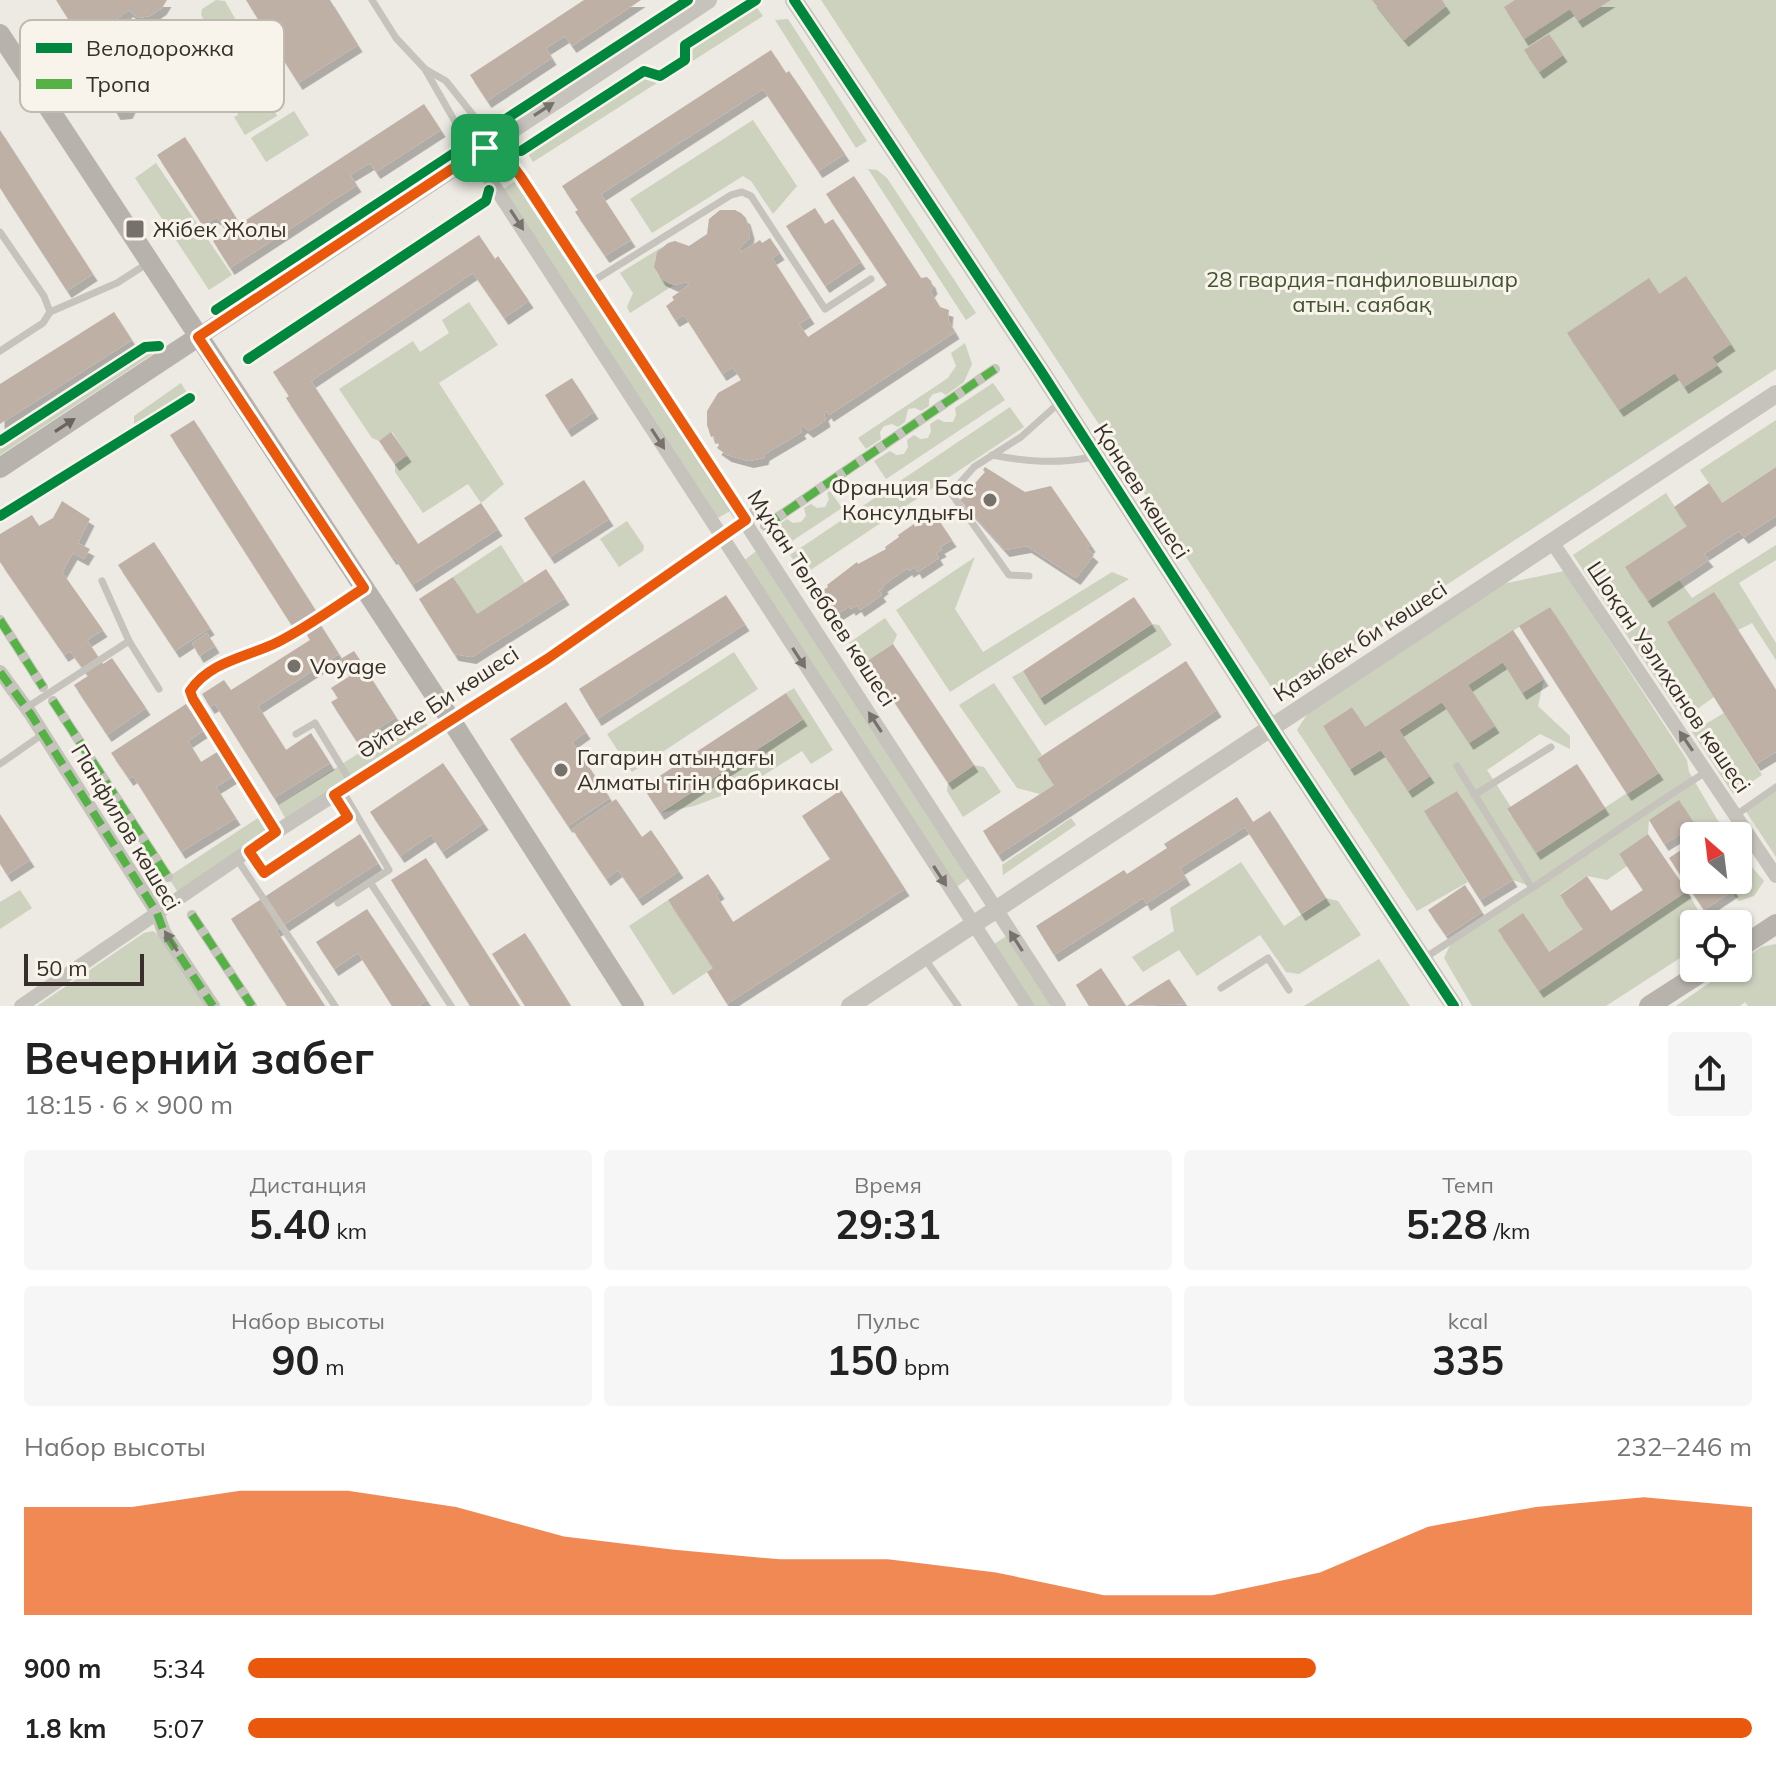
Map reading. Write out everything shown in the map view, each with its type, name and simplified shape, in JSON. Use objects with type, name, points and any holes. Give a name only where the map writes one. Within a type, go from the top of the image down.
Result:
[{"type":"main road","points":[[0,34],[20,65]]},
{"type":"main road","points":[[51,112],[451,720],[634,1006]]},
{"type":"main road","points":[[0,468],[198,337]]},
{"type":"main road","points":[[1752,940],[1776,924]]},
{"type":"main road","points":[[1649,1006],[1686,982]]},
{"type":"street","points":[[198,337],[708,0]]},
{"type":"street","name":"Қонаев көшесі","points":[[794,0],[1060,401],[1454,1006]]},
{"type":"street","name":"Мұқан Төлебаев көшесі","points":[[494,141],[751,516],[995,910],[1059,1006]]},
{"type":"street","name":"Мұқан Төлебаев көшесі","points":[[474,155],[1027,1006]]},
{"type":"street","points":[[765,526],[995,369]]},
{"type":"street","name":"Қазыбек би көшесі","points":[[850,1006],[1776,394]]},
{"type":"street","name":"Әйтеке Би көшесі","points":[[21,1006],[276,832],[547,659],[751,516]]},
{"type":"street","name":"Шоқан Уәлиханов көшесі","points":[[1552,542],[1776,876]]},
{"type":"street","points":[[0,620],[43,687]]},
{"type":"street","name":"Панфилов көшесі","points":[[0,672],[43,734],[213,1006]]},
{"type":"street","name":"Панфилов көшесі","points":[[53,701],[168,877]]},
{"type":"street","name":"Панфилов көшесі","points":[[192,915],[252,1006]]},
{"type":"lane","name":"Мұқан Төлебаев көшесі","points":[[372,0],[396,38],[425,69],[474,155]]},
{"type":"lane","name":"Мұқан Төлебаев көшесі","points":[[425,69],[446,81],[494,141]]},
{"type":"lane","points":[[590,283],[731,195],[742,192],[751,196],[825,309],[871,279]]},
{"type":"lane","points":[[0,232],[44,296],[50,312]]},
{"type":"lane","points":[[0,351],[43,323],[50,312],[117,283],[150,263]]},
{"type":"lane","points":[[1029,576],[1009,575],[951,493],[974,467],[1021,437],[1060,401]]},
{"type":"lane","points":[[992,455],[1038,463],[1095,456]]},
{"type":"lane","points":[[102,581],[129,641],[159,689]]},
{"type":"lane","points":[[276,832],[190,691],[214,670],[244,654],[279,642],[364,588]]},
{"type":"lane","points":[[26,708],[129,641]]},
{"type":"lane","points":[[296,734],[315,723],[342,790],[389,870],[338,903]]},
{"type":"lane","points":[[0,764],[43,734]]},
{"type":"lane","points":[[1474,795],[1551,747]]},
{"type":"lane","points":[[1457,766],[1532,888]]},
{"type":"lane","points":[[1423,959],[1706,772]]},
{"type":"lane","points":[[1736,815],[1776,787]]},
{"type":"lane","points":[[243,855],[264,873],[348,817],[342,790]]},
{"type":"lane","points":[[243,855],[335,1006]]},
{"type":"lane","points":[[370,882],[451,1006]]},
{"type":"lane","points":[[923,957],[958,1006]]},
{"type":"lane","points":[[1221,988],[1268,958],[1289,990]]},
{"type":"green space","points":[[216,0],[225,1],[236,20],[204,20],[202,9]]},
{"type":"green space","name":"28 гвардия-панфиловшылар атын. саябақ","points":[[821,0],[1776,0],[1776,369],[1277,696]]},
{"type":"green space","points":[[755,5],[763,16],[691,62],[690,47]]},
{"type":"green space","points":[[788,19],[867,141],[856,148],[775,20]]},
{"type":"green space","points":[[645,75],[660,81],[533,162],[527,152]]},
{"type":"green space","points":[[294,111],[309,135],[266,162],[251,138]]},
{"type":"green space","points":[[237,112],[276,112],[277,116],[245,135],[234,117],[238,115]]},
{"type":"green space","points":[[753,120],[797,186],[773,214],[751,181],[743,176],[652,233],[630,199]]},
{"type":"green space","points":[[156,163],[232,275],[209,290],[135,178]]},
{"type":"green space","points":[[868,169],[877,170],[887,178],[976,313],[966,320]]},
{"type":"green space","points":[[521,177],[737,507],[711,522],[499,192]]},
{"type":"green space","points":[[662,247],[656,259],[656,270],[662,279],[674,285],[630,313],[627,307],[633,293],[620,273]]},
{"type":"green space","points":[[469,302],[498,345],[439,383],[504,484],[481,503],[468,484],[423,513],[395,472],[395,464],[407,455],[392,432],[379,441],[372,438],[339,389],[413,341],[420,352],[449,333],[442,320]]},
{"type":"green space","points":[[965,343],[972,364],[964,382],[946,395],[941,392],[933,394],[929,406],[921,411],[908,409],[905,422],[898,427],[892,424],[884,426],[880,432],[881,439],[866,449],[858,438],[948,378],[956,366],[951,353]]},
{"type":"green space","points":[[145,347],[153,354],[0,455],[0,441]]},
{"type":"green space","points":[[181,383],[190,398],[134,433],[134,416]]},
{"type":"green space","points":[[993,383],[1005,400],[886,479],[874,461],[890,451],[896,455],[904,454],[908,447],[907,440],[914,435],[920,439],[928,438],[930,424],[938,419],[953,422],[955,408]]},
{"type":"green space","points":[[1010,407],[1024,427],[803,575],[790,555]]},
{"type":"green space","points":[[1776,420],[1776,467],[1722,503],[1700,470]]},
{"type":"green space","points":[[830,491],[842,508],[783,547],[772,530],[787,519],[793,523],[801,522],[806,516],[804,508],[811,504],[817,508],[825,507]]},
{"type":"green space","points":[[1666,493],[1687,526],[1626,567],[1647,600],[1679,580],[1692,598],[1776,545],[1776,560],[1739,583],[1776,643],[1776,660],[1752,623],[1738,630],[1714,593],[1667,622],[1714,697],[1683,719],[1573,555]]},
{"type":"green space","points":[[627,521],[644,546],[643,551],[619,567],[600,539]]},
{"type":"green space","points":[[501,545],[525,583],[477,614],[453,577]]},
{"type":"green space","points":[[763,546],[973,875],[951,891],[738,565]]},
{"type":"green space","points":[[975,557],[955,609],[983,652],[1112,572],[1129,579],[950,692],[896,610]]},
{"type":"green space","points":[[1564,571],[1687,760],[1689,772],[1719,822],[1692,822],[1679,801],[1649,820],[1648,834],[1619,854],[1627,866],[1607,880],[1587,876],[1560,894],[1583,929],[1549,952],[1523,914],[1499,930],[1540,990],[1683,894],[1689,894],[1698,910],[1680,910],[1680,958],[1606,1006],[1472,1006],[1444,958],[1452,941],[1532,887],[1513,880],[1457,791],[1425,812],[1468,882],[1417,911],[1297,730],[1308,713],[1503,584]],"holes":[[[1550,607],[1659,772],[1536,853],[1507,810],[1511,807],[1487,770],[1540,734],[1570,749],[1570,736],[1538,706],[1544,679],[1522,692],[1503,662],[1399,730],[1430,776],[1408,791],[1381,750],[1350,769],[1323,726],[1352,707],[1365,727]]]},
{"type":"green space","points":[[885,618],[897,635],[893,644],[867,661],[859,658],[849,643]]},
{"type":"green space","points":[[1152,624],[1159,625],[1172,645],[1045,726],[1012,677],[1023,671],[1041,698]]},
{"type":"green space","points":[[734,652],[758,689],[632,772],[607,734]]},
{"type":"green space","points":[[994,683],[1042,755],[1037,759],[1054,785],[1040,794],[1017,788],[959,705]]},
{"type":"green space","points":[[794,688],[833,750],[811,764],[802,751],[745,787],[694,806],[660,813],[803,720],[786,693]]},
{"type":"green space","points":[[1724,713],[1762,775],[1733,794],[1692,732]]},
{"type":"green space","points":[[420,714],[432,732],[289,825],[278,805]]},
{"type":"green space","points":[[974,765],[984,767],[1001,792],[963,817],[947,791],[948,783]]},
{"type":"green space","points":[[1776,786],[1776,857],[1743,807]]},
{"type":"green space","points":[[264,814],[276,832],[181,897],[168,877]]},
{"type":"green space","points":[[1071,818],[1076,825],[1003,875],[1002,865]]},
{"type":"green space","points":[[1241,862],[1284,926],[1326,898],[1338,901],[1361,935],[1299,974],[1286,972],[1260,935],[1197,976],[1179,950],[1143,972],[1132,957],[1174,931],[1170,908]]},
{"type":"green space","points":[[1752,867],[1764,881],[1754,896],[1739,901],[1734,896],[1752,894]]},
{"type":"green space","points":[[20,890],[32,908],[0,929],[0,902]]},
{"type":"green space","points":[[668,900],[713,968],[673,995],[629,926]]},
{"type":"green space","points":[[153,931],[162,938],[206,1006],[37,1006],[144,933]]},
{"type":"green space","points":[[1011,933],[1059,1006],[1027,1006],[988,948]]},
{"type":"green space","points":[[1776,944],[1776,1006],[1748,1006],[1745,1002],[1740,1006],[1676,1006],[1711,982],[1752,982],[1752,953],[1761,947]]},
{"type":"green space","points":[[1379,959],[1410,1006],[1304,1006]]},
{"type":"building","points":[[56,0],[167,0],[150,16],[138,18],[129,10],[115,20],[69,20]]},
{"type":"building","points":[[246,0],[330,0],[358,45],[298,83],[284,61],[284,20],[259,20]]},
{"type":"building","points":[[584,0],[641,0],[572,46],[565,36],[546,48],[552,58],[487,101],[470,75]]},
{"type":"building","points":[[1372,0],[1442,0],[1446,6],[1404,40]]},
{"type":"building","points":[[1515,0],[1611,0],[1578,21],[1570,9],[1524,39],[1504,7]]},
{"type":"building","points":[[1549,34],[1563,55],[1539,72],[1524,50]]},
{"type":"building","points":[[771,50],[786,73],[789,71],[845,154],[818,171],[763,89],[601,194],[631,240],[605,256],[575,212],[578,210],[562,186]]},
{"type":"building","points":[[424,104],[441,130],[376,172],[370,163],[350,175],[357,185],[230,268],[213,241],[227,233],[217,217],[203,226],[157,155],[185,137],[240,224]]},
{"type":"building","points":[[0,130],[93,274],[67,291],[0,188]]},
{"type":"building","points":[[854,176],[921,278],[927,277],[931,281],[933,287],[930,291],[940,307],[949,310],[948,320],[955,332],[829,415],[827,411],[824,414],[826,420],[809,431],[803,426],[800,429],[802,432],[765,454],[764,458],[749,461],[727,455],[717,448],[719,445],[714,436],[711,437],[707,411],[718,393],[741,380],[733,367],[722,374],[684,315],[675,320],[666,306],[674,300],[672,297],[689,285],[687,282],[674,285],[661,279],[654,267],[657,252],[675,241],[689,246],[707,234],[709,219],[720,210],[741,213],[750,232],[749,239],[739,249],[741,252],[760,240],[762,243],[770,238],[780,253],[772,258],[810,317],[799,324],[808,337],[887,285],[826,194]]},
{"type":"building","points":[[815,208],[825,224],[833,219],[861,262],[825,286],[786,226]]},
{"type":"building","points":[[479,235],[495,259],[498,256],[529,301],[504,318],[473,273],[311,381],[418,544],[481,503],[498,529],[412,585],[286,398],[289,396],[273,372]]},
{"type":"building","points":[[1686,276],[1731,344],[1712,357],[1718,365],[1684,387],[1675,373],[1619,410],[1567,333],[1649,278],[1659,294]]},
{"type":"building","points":[[114,312],[132,340],[0,424],[0,384]]},
{"type":"building","points":[[572,378],[594,412],[567,430],[545,395]]},
{"type":"building","points":[[194,420],[318,614],[315,616],[339,654],[258,706],[286,750],[311,733],[330,763],[274,798],[215,704],[210,707],[202,694],[224,680],[231,690],[310,640],[301,625],[294,629],[170,435]]},
{"type":"building","points":[[391,432],[407,455],[395,464],[379,441]]},
{"type":"building","points":[[985,467],[1025,492],[1051,486],[1091,545],[1087,549],[1094,555],[1076,578],[1027,546],[1005,550],[960,500],[985,472]]},
{"type":"building","points":[[1776,467],[1776,516],[1744,537],[1739,531],[1704,554],[1709,560],[1648,601],[1625,567],[1687,526],[1674,507],[1709,483],[1722,503]]},
{"type":"building","points":[[584,480],[609,519],[550,557],[524,518]]},
{"type":"building","points":[[62,501],[90,519],[78,543],[90,549],[84,559],[73,553],[62,572],[103,630],[87,640],[103,664],[112,658],[146,708],[107,735],[74,685],[88,676],[70,651],[64,655],[0,562],[0,534],[32,515],[39,526],[53,518]]},
{"type":"building","points":[[936,516],[952,540],[940,547],[942,550],[936,553],[939,558],[918,572],[915,567],[909,571],[908,568],[883,585],[879,591],[882,595],[860,610],[857,605],[851,609],[850,606],[837,614],[822,591],[827,585],[857,562],[886,549],[898,535],[914,524],[915,527]]},
{"type":"building","points":[[154,542],[210,628],[175,651],[118,565]]},
{"type":"building","points":[[546,569],[565,598],[472,657],[454,654],[419,599],[453,577],[477,614]]},
{"type":"building","points":[[1714,592],[1776,690],[1776,752],[1756,764],[1667,622]]},
{"type":"building","points":[[726,595],[745,624],[597,719],[579,689]]},
{"type":"building","points":[[1134,597],[1152,624],[1040,698],[1023,671]]},
{"type":"building","points":[[1550,607],[1659,773],[1627,794],[1519,626]]},
{"type":"building","points":[[1513,630],[1544,679],[1522,693],[1503,662],[1468,685],[1495,726],[1469,743],[1442,702],[1399,730],[1430,776],[1408,791],[1381,750],[1350,769],[1323,726],[1352,707],[1365,727]]},
{"type":"building","points":[[207,633],[215,646],[199,656],[192,643]]},
{"type":"building","points":[[893,644],[974,765],[948,783],[867,661]]},
{"type":"building","points":[[354,651],[362,663],[347,673],[339,660]]},
{"type":"building","points":[[1186,661],[1217,710],[998,855],[983,831],[1054,785],[1037,759]]},
{"type":"building","points":[[364,667],[396,717],[357,742],[331,702],[338,698],[331,688]]},
{"type":"building","points":[[786,693],[803,719],[660,813],[643,787]]},
{"type":"building","name":"Гагарин атындағы Алматы тігін фабрикасы","points":[[566,702],[586,732],[572,742],[610,798],[568,826],[510,739]]},
{"type":"building","points":[[186,704],[203,731],[188,741],[201,762],[222,749],[237,774],[216,787],[236,818],[181,852],[133,776],[129,779],[111,753]]},
{"type":"building","points":[[443,763],[484,823],[442,852],[431,835],[400,856],[370,812]]},
{"type":"building","points":[[1577,764],[1605,808],[1536,853],[1507,809]]},
{"type":"building","points":[[841,790],[905,889],[727,1004],[707,972],[713,968],[668,900],[708,874],[720,892],[716,895],[733,922],[830,859],[802,816]]},
{"type":"building","points":[[1457,791],[1513,880],[1480,900],[1424,811]]},
{"type":"building","points":[[1237,797],[1253,822],[1270,811],[1326,898],[1301,914],[1245,827],[1180,868],[1186,878],[1146,904],[1143,898],[1054,955],[1036,926],[1124,870],[1127,874],[1167,848],[1164,844]]},
{"type":"building","points":[[616,799],[642,837],[651,830],[679,871],[638,899],[618,870],[606,879],[572,829]]},
{"type":"building","points":[[1679,800],[1693,822],[1680,822],[1680,834],[1664,844],[1649,820]]},
{"type":"building","points":[[0,814],[30,860],[7,875],[0,864]]},
{"type":"building","points":[[360,834],[378,863],[276,930],[325,1006],[287,1006],[231,919]]},
{"type":"building","points":[[1648,834],[1680,881],[1680,894],[1683,894],[1539,991],[1498,930],[1523,913],[1549,952],[1583,929],[1560,895],[1587,876],[1611,911],[1643,890],[1619,854]]},
{"type":"building","points":[[1680,851],[1680,874],[1669,858]]},
{"type":"building","points":[[426,858],[520,1006],[470,1006],[391,880]]},
{"type":"building","points":[[1465,885],[1482,912],[1446,936],[1428,910]]},
{"type":"building","points":[[1693,894],[1728,894],[1704,910]]},
{"type":"building","points":[[367,909],[427,1000],[418,1006],[392,1006],[358,953],[334,969],[316,942]]},
{"type":"building","points":[[525,933],[571,1006],[525,1006],[492,954]]},
{"type":"building","points":[[1101,968],[1126,1006],[1089,1006],[1076,985]]},
{"type":"building","points":[[1169,979],[1186,1004],[1127,1006],[1148,992]]},
{"type":"marked path","points":[[765,526],[995,369]]},
{"type":"marked path","points":[[0,620],[43,687]]},
{"type":"marked path","points":[[0,672],[30,713],[213,1006]]},
{"type":"marked path","points":[[53,701],[168,877]]},
{"type":"marked path","points":[[192,915],[252,1006]]},
{"type":"cycle path","points":[[489,130],[688,0]]},
{"type":"cycle path","points":[[521,151],[644,71],[660,76],[685,60],[685,45],[756,0]]},
{"type":"cycle path","points":[[794,0],[1041,371],[1454,1006]]},
{"type":"cycle path","points":[[216,310],[465,146]]},
{"type":"cycle path","points":[[248,359],[486,201],[489,190]]},
{"type":"cycle path","points":[[0,441],[145,347],[159,346]]},
{"type":"cycle path","points":[[0,516],[190,398]]},
{"type":"place","name":"Жібек Жолы","points":[[135,229]]},
{"type":"place","name":"Франция Бас Консулдығы","points":[[990,500]]},
{"type":"place","name":"Voyage","points":[[294,666]]},
{"type":"place","name":"Гагарин атындағы Алматы тігін фабрикасы","points":[[561,770]]},
{"type":"route","points":[[494,141],[517,171],[746,520],[547,659],[334,795],[348,817],[264,873],[249,851],[276,832],[190,691],[214,670],[244,654],[279,642],[364,588],[198,337],[485,148],[494,141]]}]
